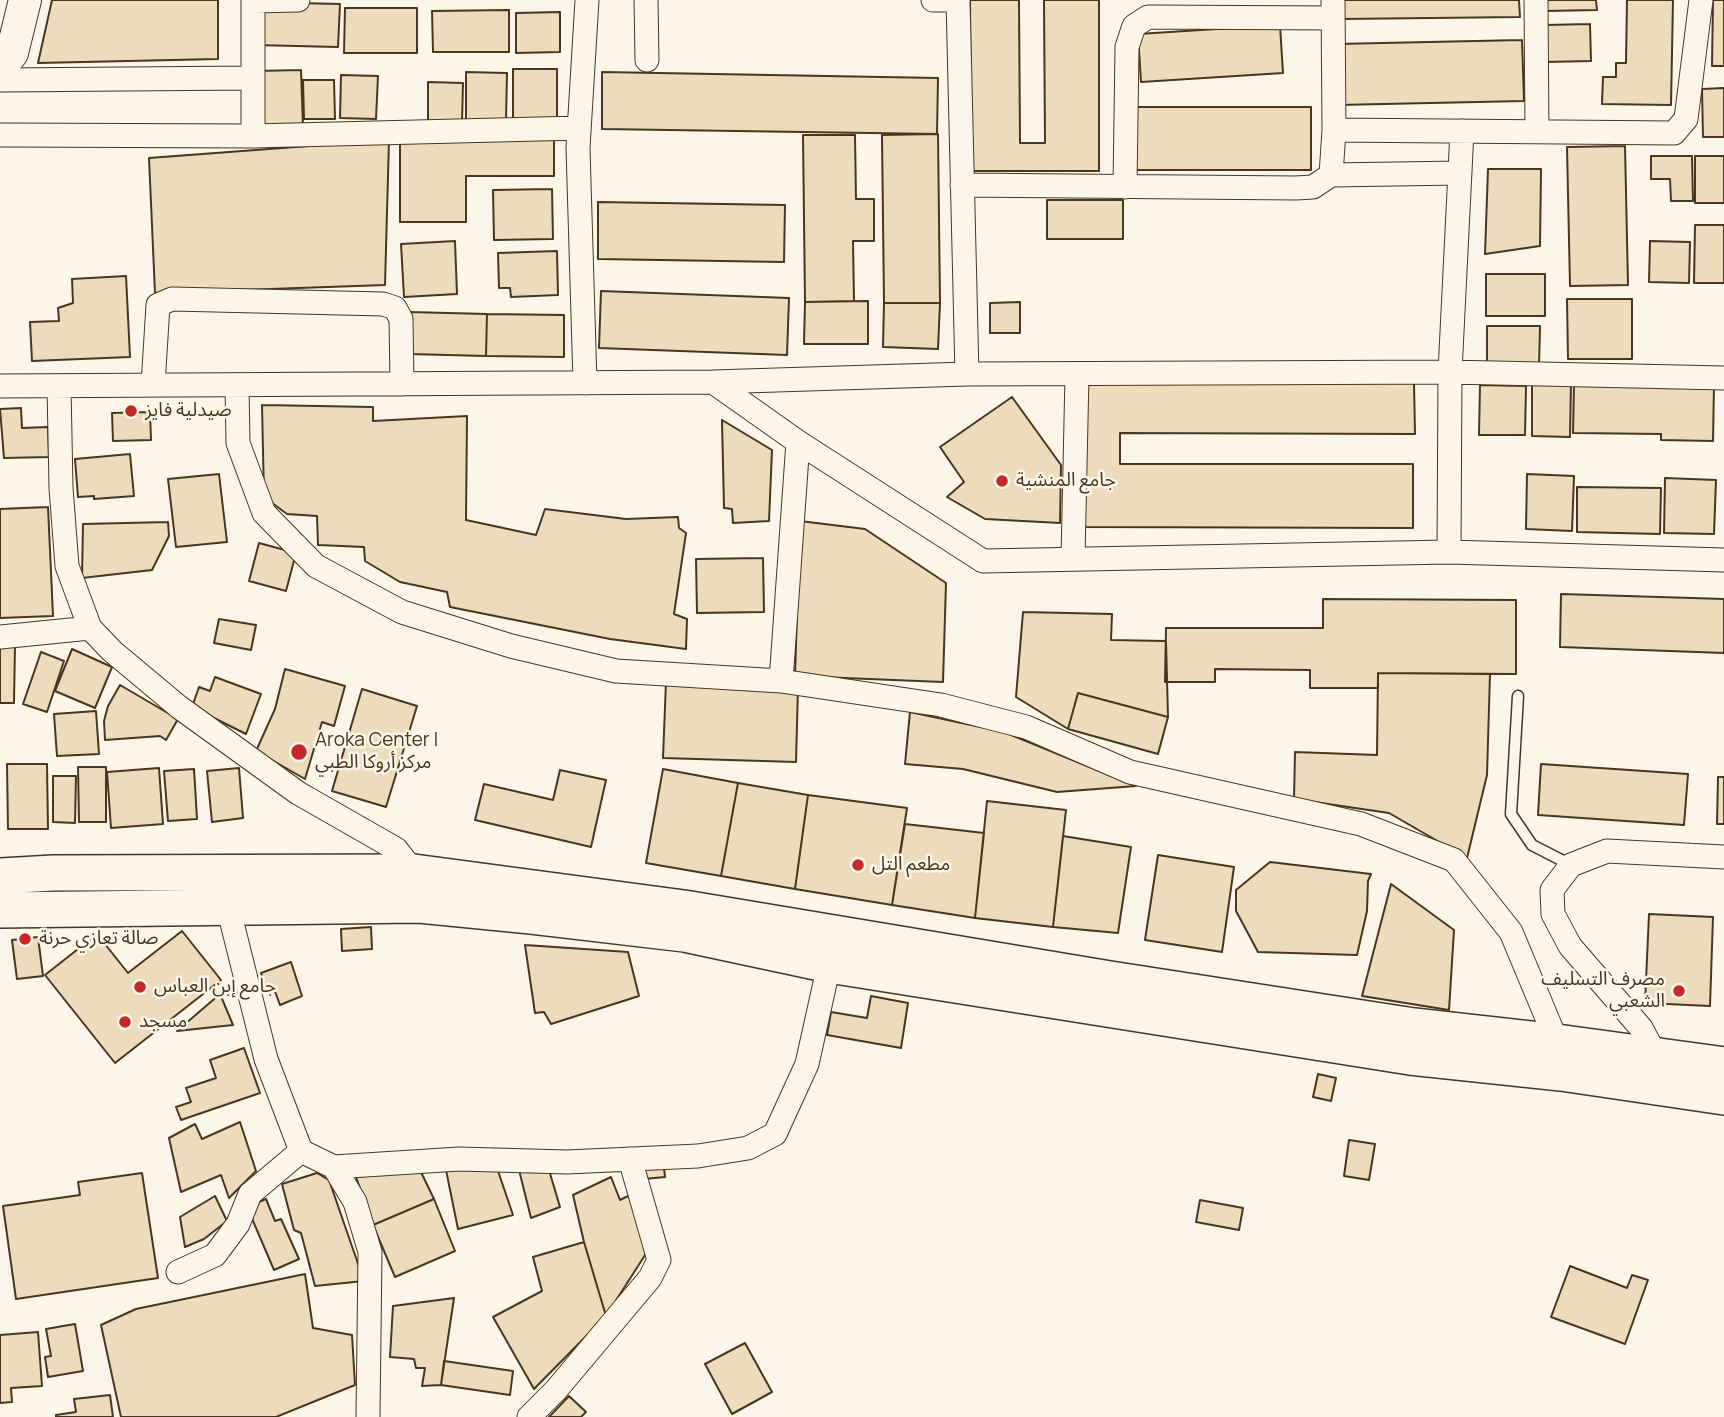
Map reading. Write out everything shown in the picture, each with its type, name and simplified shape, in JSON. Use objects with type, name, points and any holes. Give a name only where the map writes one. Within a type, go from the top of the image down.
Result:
[{"type":"main road","points":[[0,876],[52,873],[414,872],[684,908],[1110,979],[1414,1026],[1724,1065]]},
{"type":"main road","points":[[0,910],[419,905],[684,934],[829,965],[1410,1057],[1561,1073],[1724,1097]]},
{"type":"street","points":[[0,68],[12,53],[25,0]]},
{"type":"street","points":[[253,136],[253,0],[298,0]]},
{"type":"street","points":[[585,383],[578,148],[587,0]]},
{"type":"street","points":[[646,0],[647,60]]},
{"type":"street","points":[[933,0],[958,0],[967,374]]},
{"type":"street","points":[[1536,0],[1537,132]]},
{"type":"street","points":[[1334,131],[1674,133],[1686,120],[1701,0]]},
{"type":"street","points":[[1125,187],[1127,47],[1133,26],[1146,8],[1333,9],[1334,131],[1331,175]]},
{"type":"street","points":[[0,80],[251,78]]},
{"type":"street","points":[[0,135],[253,136],[579,128]]},
{"type":"street","points":[[1450,552],[1450,372],[1461,131]]},
{"type":"street","points":[[962,186],[1296,188],[1314,187],[1331,175],[1460,173]]},
{"type":"street","points":[[153,385],[158,305],[172,299],[383,304],[395,308],[401,319],[402,384]]},
{"type":"street","points":[[0,386],[713,382],[967,374],[1450,372],[1724,378]]},
{"type":"street","points":[[1073,558],[1077,375]]},
{"type":"street","points":[[713,382],[799,442],[983,561],[1450,552],[1724,560]]},
{"type":"street","points":[[237,385],[238,443],[264,513],[316,566],[402,612],[511,646],[616,671],[781,681],[941,705],[1026,727],[1130,772],[1361,824],[1454,860],[1511,932],[1557,1042]]},
{"type":"street","points":[[59,386],[61,488],[67,566],[90,628],[179,707],[299,793],[396,849],[414,872]]},
{"type":"street","points":[[781,681],[799,442]]},
{"type":"street","points":[[0,637],[90,628]]},
{"type":"street","points":[[1656,1056],[1641,1028],[1570,946],[1553,914],[1552,890],[1572,865],[1607,852],[1724,857]]},
{"type":"street","points":[[228,907],[266,1059],[301,1151],[334,1167],[459,1158],[567,1162],[698,1156],[748,1148],[775,1134],[807,1064],[829,965]]},
{"type":"street","points":[[178,1272],[215,1255],[239,1224],[250,1194],[301,1151]]},
{"type":"street","points":[[529,1417],[556,1390],[642,1288],[659,1260],[630,1159]]},
{"type":"street","points":[[334,1167],[355,1202],[370,1252],[368,1417]]},
{"type":"lane","points":[[1518,696],[1511,814],[1532,845],[1572,865]]},
{"type":"building","points":[[52,0],[218,0],[218,59],[38,63]]},
{"type":"building","points":[[970,0],[1019,0],[1020,143],[1045,143],[1044,0],[1099,0],[1099,171],[971,171]]},
{"type":"building","points":[[1340,0],[1519,0],[1520,17],[1341,19]]},
{"type":"building","points":[[1544,0],[1596,0],[1597,10],[1545,11]]},
{"type":"building","points":[[1627,0],[1673,0],[1671,105],[1602,104],[1603,77],[1616,77],[1616,63],[1626,63]]},
{"type":"building","points":[[1713,0],[1724,0],[1724,66],[1712,66]]},
{"type":"building","points":[[255,2],[340,4],[338,47],[254,45]]},
{"type":"building","points":[[345,8],[417,8],[417,53],[344,53]]},
{"type":"building","points":[[509,10],[509,52],[433,52],[432,11]]},
{"type":"building","points":[[560,12],[560,52],[516,53],[516,13]]},
{"type":"building","points":[[1590,24],[1591,61],[1545,62],[1544,25]]},
{"type":"building","points":[[1280,25],[1283,73],[1141,82],[1138,34]]},
{"type":"building","points":[[1522,40],[1524,101],[1337,105],[1336,44]]},
{"type":"building","points":[[513,69],[557,69],[557,121],[513,121]]},
{"type":"building","points":[[301,70],[303,126],[258,128],[256,71]]},
{"type":"building","points":[[466,72],[507,73],[506,121],[466,120]]},
{"type":"building","points":[[602,72],[938,78],[937,134],[602,129]]},
{"type":"building","points":[[341,75],[378,76],[376,119],[340,118]]},
{"type":"building","points":[[303,80],[334,80],[335,119],[304,119]]},
{"type":"building","points":[[428,82],[463,83],[462,123],[428,122]]},
{"type":"building","points":[[1724,88],[1724,137],[1703,137],[1702,89]]},
{"type":"building","points":[[1132,107],[1311,107],[1311,170],[1132,170]]},
{"type":"building","points":[[938,134],[940,303],[884,303],[882,135]]},
{"type":"building","points":[[803,135],[855,135],[856,199],[874,199],[874,241],[853,241],[854,301],[805,302]]},
{"type":"building","points":[[400,137],[554,137],[554,176],[466,176],[466,222],[400,222]]},
{"type":"building","points":[[389,140],[385,285],[155,293],[149,158]]},
{"type":"building","points":[[1625,146],[1628,285],[1570,286],[1567,147]]},
{"type":"building","points":[[1651,156],[1692,156],[1693,201],[1671,201],[1670,179],[1651,179]]},
{"type":"building","points":[[1695,156],[1724,156],[1724,203],[1695,203]]},
{"type":"building","points":[[1488,169],[1541,169],[1540,246],[1485,254]]},
{"type":"building","points":[[552,189],[553,239],[494,240],[493,190]]},
{"type":"building","points":[[1047,200],[1123,200],[1123,239],[1047,239]]},
{"type":"building","points":[[598,202],[785,205],[784,262],[598,259]]},
{"type":"building","points":[[1695,225],[1724,225],[1724,283],[1694,283]]},
{"type":"building","points":[[455,241],[457,294],[404,297],[401,244]]},
{"type":"building","points":[[1650,241],[1690,242],[1689,283],[1649,282]]},
{"type":"building","points":[[557,251],[558,295],[511,297],[510,288],[499,288],[498,253]]},
{"type":"building","points":[[1486,274],[1545,274],[1545,316],[1486,316]]},
{"type":"building","points":[[126,276],[130,357],[32,361],[30,322],[59,321],[58,308],[73,303],[72,279]]},
{"type":"building","points":[[601,291],[789,298],[787,355],[599,348]]},
{"type":"building","points":[[1567,299],[1632,299],[1632,359],[1568,359]]},
{"type":"building","points":[[868,301],[868,344],[804,344],[805,302]]},
{"type":"building","points":[[1020,302],[1020,333],[990,333],[990,303]]},
{"type":"building","points":[[884,303],[940,303],[938,349],[883,347]]},
{"type":"building","points":[[409,312],[487,314],[486,356],[409,354]]},
{"type":"building","points":[[487,314],[564,315],[564,357],[486,356]]},
{"type":"building","points":[[1487,326],[1540,326],[1539,368],[1487,368]]},
{"type":"building","points":[[1079,381],[1414,382],[1415,434],[1120,433],[1120,464],[1413,464],[1413,528],[1080,527]]},
{"type":"building","points":[[1532,382],[1571,383],[1570,437],[1532,436]]},
{"type":"building","points":[[1574,383],[1714,385],[1713,441],[1661,440],[1661,434],[1573,433]]},
{"type":"building","points":[[1480,385],[1526,386],[1525,435],[1479,435]]},
{"type":"building","points":[[1012,397],[1061,465],[1060,523],[985,519],[947,497],[964,482],[940,447]]},
{"type":"building","points":[[262,405],[373,407],[373,421],[467,416],[466,520],[536,535],[545,509],[626,519],[678,517],[679,528],[686,533],[674,614],[687,619],[686,649],[610,639],[450,607],[447,592],[400,582],[365,561],[364,547],[318,545],[317,516],[287,514],[264,497]]},
{"type":"building","points":[[21,408],[22,428],[48,427],[49,457],[4,458],[0,409]]},
{"type":"building","points":[[150,412],[151,440],[113,441],[112,413]]},
{"type":"building","points":[[722,420],[772,450],[769,521],[733,523],[732,509],[724,508]]},
{"type":"building","points":[[130,454],[134,496],[94,499],[94,496],[78,497],[75,459]]},
{"type":"building","points":[[219,474],[227,542],[176,547],[168,479]]},
{"type":"building","points":[[1527,474],[1574,476],[1572,531],[1526,529]]},
{"type":"building","points":[[1665,478],[1716,480],[1714,534],[1664,533]]},
{"type":"building","points":[[1577,487],[1661,488],[1660,534],[1577,532]]},
{"type":"building","points":[[48,507],[53,616],[0,618],[0,509]]},
{"type":"building","points":[[800,521],[865,529],[946,583],[943,682],[795,676]]},
{"type":"building","points":[[168,522],[169,536],[152,570],[82,578],[83,524]]},
{"type":"building","points":[[259,543],[296,553],[286,591],[249,581]]},
{"type":"building","points":[[763,558],[764,612],[697,613],[696,559]]},
{"type":"building","points":[[1561,594],[1724,599],[1724,653],[1560,647]]},
{"type":"building","points":[[1323,599],[1516,600],[1516,674],[1378,673],[1378,688],[1310,688],[1310,670],[1215,669],[1215,682],[1165,682],[1166,628],[1323,628]]},
{"type":"building","points":[[1023,612],[1112,614],[1111,640],[1166,641],[1168,717],[1078,693],[1068,729],[1016,697]]},
{"type":"building","points":[[219,619],[256,625],[251,650],[214,643]]},
{"type":"building","points":[[0,645],[15,645],[14,703],[0,703]]},
{"type":"building","points":[[72,649],[112,667],[95,708],[55,691]]},
{"type":"building","points":[[41,652],[64,661],[47,712],[23,704]]},
{"type":"building","points":[[285,669],[345,686],[334,726],[322,722],[305,779],[256,751],[275,709]]},
{"type":"building","points":[[1378,673],[1490,674],[1487,775],[1467,858],[1389,813],[1294,799],[1295,752],[1377,755]]},
{"type":"building","points":[[215,677],[261,694],[246,734],[192,707],[199,687],[210,691]]},
{"type":"building","points":[[666,681],[798,687],[796,762],[663,758]]},
{"type":"building","points":[[120,685],[178,719],[166,740],[160,736],[105,740],[104,721],[108,706]]},
{"type":"building","points":[[362,689],[417,706],[386,807],[332,791]]},
{"type":"building","points":[[1078,693],[1168,717],[1158,754],[1068,729]]},
{"type":"building","points":[[96,711],[99,754],[57,756],[54,714]]},
{"type":"building","points":[[910,712],[1004,732],[1136,786],[1057,792],[963,769],[905,764]]},
{"type":"building","points":[[7,764],[47,764],[48,829],[8,829]]},
{"type":"building","points":[[1541,764],[1688,774],[1684,825],[1538,815]]},
{"type":"building","points":[[78,767],[106,767],[106,822],[79,822]]},
{"type":"building","points":[[159,768],[163,824],[111,828],[107,772]]},
{"type":"building","points":[[239,768],[243,818],[212,822],[207,771]]},
{"type":"building","points":[[194,769],[197,819],[168,821],[164,771]]},
{"type":"building","points":[[663,769],[738,783],[721,876],[646,863]]},
{"type":"building","points":[[560,770],[606,780],[591,847],[475,820],[484,784],[553,800]]},
{"type":"building","points":[[53,776],[76,776],[75,823],[53,822]]},
{"type":"building","points":[[1718,777],[1724,777],[1724,824],[1717,824]]},
{"type":"building","points":[[738,783],[808,795],[795,889],[721,876]]},
{"type":"building","points":[[808,795],[907,808],[892,905],[795,889]]},
{"type":"building","points":[[987,801],[1066,810],[1053,927],[975,918]]},
{"type":"building","points":[[905,824],[984,833],[975,918],[892,905]]},
{"type":"building","points":[[1063,836],[1131,847],[1118,933],[1053,927]]},
{"type":"building","points":[[1158,855],[1234,867],[1222,952],[1145,940]]},
{"type":"building","points":[[1270,862],[1371,874],[1368,881],[1367,911],[1357,955],[1258,952],[1236,911],[1236,890]]},
{"type":"building","points":[[1391,884],[1454,930],[1449,1010],[1362,996]]},
{"type":"building","points":[[1649,914],[1713,917],[1710,1006],[1645,1003]]},
{"type":"building","points":[[371,927],[372,949],[342,951],[341,929]]},
{"type":"building","name":"مسجد","points":[[182,931],[221,980],[115,1063],[45,975],[97,934],[128,973]]},
{"type":"building","points":[[38,937],[43,976],[17,979],[12,940]]},
{"type":"building","points":[[525,945],[628,952],[639,996],[551,1024],[544,1012],[535,1013]]},
{"type":"building","points":[[291,962],[302,996],[280,1005],[273,986],[266,988],[261,973]]},
{"type":"building","points":[[220,994],[233,1025],[177,1031]]},
{"type":"building","points":[[871,996],[908,1003],[901,1048],[827,1035],[831,1012],[867,1018]]},
{"type":"building","points":[[244,1048],[260,1093],[181,1120],[176,1107],[191,1102],[186,1088],[216,1078],[210,1060]]},
{"type":"building","points":[[1318,1074],[1336,1078],[1331,1101],[1313,1097]]},
{"type":"building","points":[[240,1122],[256,1171],[229,1198],[221,1175],[181,1192],[169,1138],[195,1124],[202,1139]]},
{"type":"building","points":[[1349,1140],[1375,1144],[1369,1180],[1344,1176]]},
{"type":"building","points":[[663,1159],[665,1177],[644,1179],[642,1161]]},
{"type":"building","points":[[497,1168],[513,1215],[458,1229],[446,1170]]},
{"type":"building","points":[[420,1170],[434,1199],[373,1225],[356,1177]]},
{"type":"building","points":[[519,1170],[549,1170],[560,1207],[531,1218]]},
{"type":"building","points":[[142,1173],[158,1278],[16,1299],[3,1206],[80,1195],[78,1182]]},
{"type":"building","points":[[317,1173],[329,1180],[364,1281],[315,1286],[301,1233],[294,1230],[282,1184]]},
{"type":"building","points":[[611,1177],[620,1200],[632,1194],[647,1252],[606,1316],[573,1195]]},
{"type":"building","points":[[215,1196],[227,1221],[204,1239],[185,1247],[180,1217]]},
{"type":"building","points":[[266,1199],[275,1221],[281,1219],[299,1259],[274,1270],[247,1207]]},
{"type":"building","points":[[434,1199],[455,1251],[395,1277],[373,1225]]},
{"type":"building","points":[[1200,1200],[1243,1208],[1239,1230],[1196,1222]]},
{"type":"building","points":[[584,1242],[606,1316],[534,1389],[493,1317],[542,1291],[533,1257]]},
{"type":"building","points":[[1570,1266],[1627,1288],[1632,1275],[1648,1280],[1625,1344],[1551,1317]]},
{"type":"building","points":[[305,1274],[313,1328],[352,1335],[355,1385],[276,1417],[121,1417],[101,1325],[136,1309]]},
{"type":"building","points":[[454,1298],[441,1385],[422,1386],[425,1368],[416,1368],[414,1359],[390,1357],[393,1306]]},
{"type":"building","points":[[75,1324],[83,1371],[48,1377],[45,1357],[51,1356],[46,1329]]},
{"type":"building","points":[[38,1332],[42,1386],[11,1388],[12,1402],[0,1403],[0,1335]]},
{"type":"building","points":[[745,1343],[772,1392],[732,1414],[705,1364]]},
{"type":"building","points":[[444,1361],[513,1371],[510,1395],[441,1385]]},
{"type":"building","points":[[110,1395],[113,1417],[56,1417],[76,1412],[74,1399]]},
{"type":"building","points":[[569,1396],[586,1412],[581,1417],[549,1417]]},
{"type":"place","name":"صيدلية فايز","points":[[131,411]]},
{"type":"place","name":"جامع المنشية","points":[[1002,481]]},
{"type":"place","name":"Aroka Center | مركز أروكا الطبي","points":[[299,752]]},
{"type":"place","name":"مطعم التل","points":[[858,865]]},
{"type":"place","name":"صالة تعازي حرنة","points":[[25,939]]},
{"type":"place","name":"جامع إبن العباس","points":[[140,987]]},
{"type":"place","name":"مصرف التسليف الشعبي","points":[[1679,991]]},
{"type":"place","name":"مسجد","points":[[125,1022]]}]
